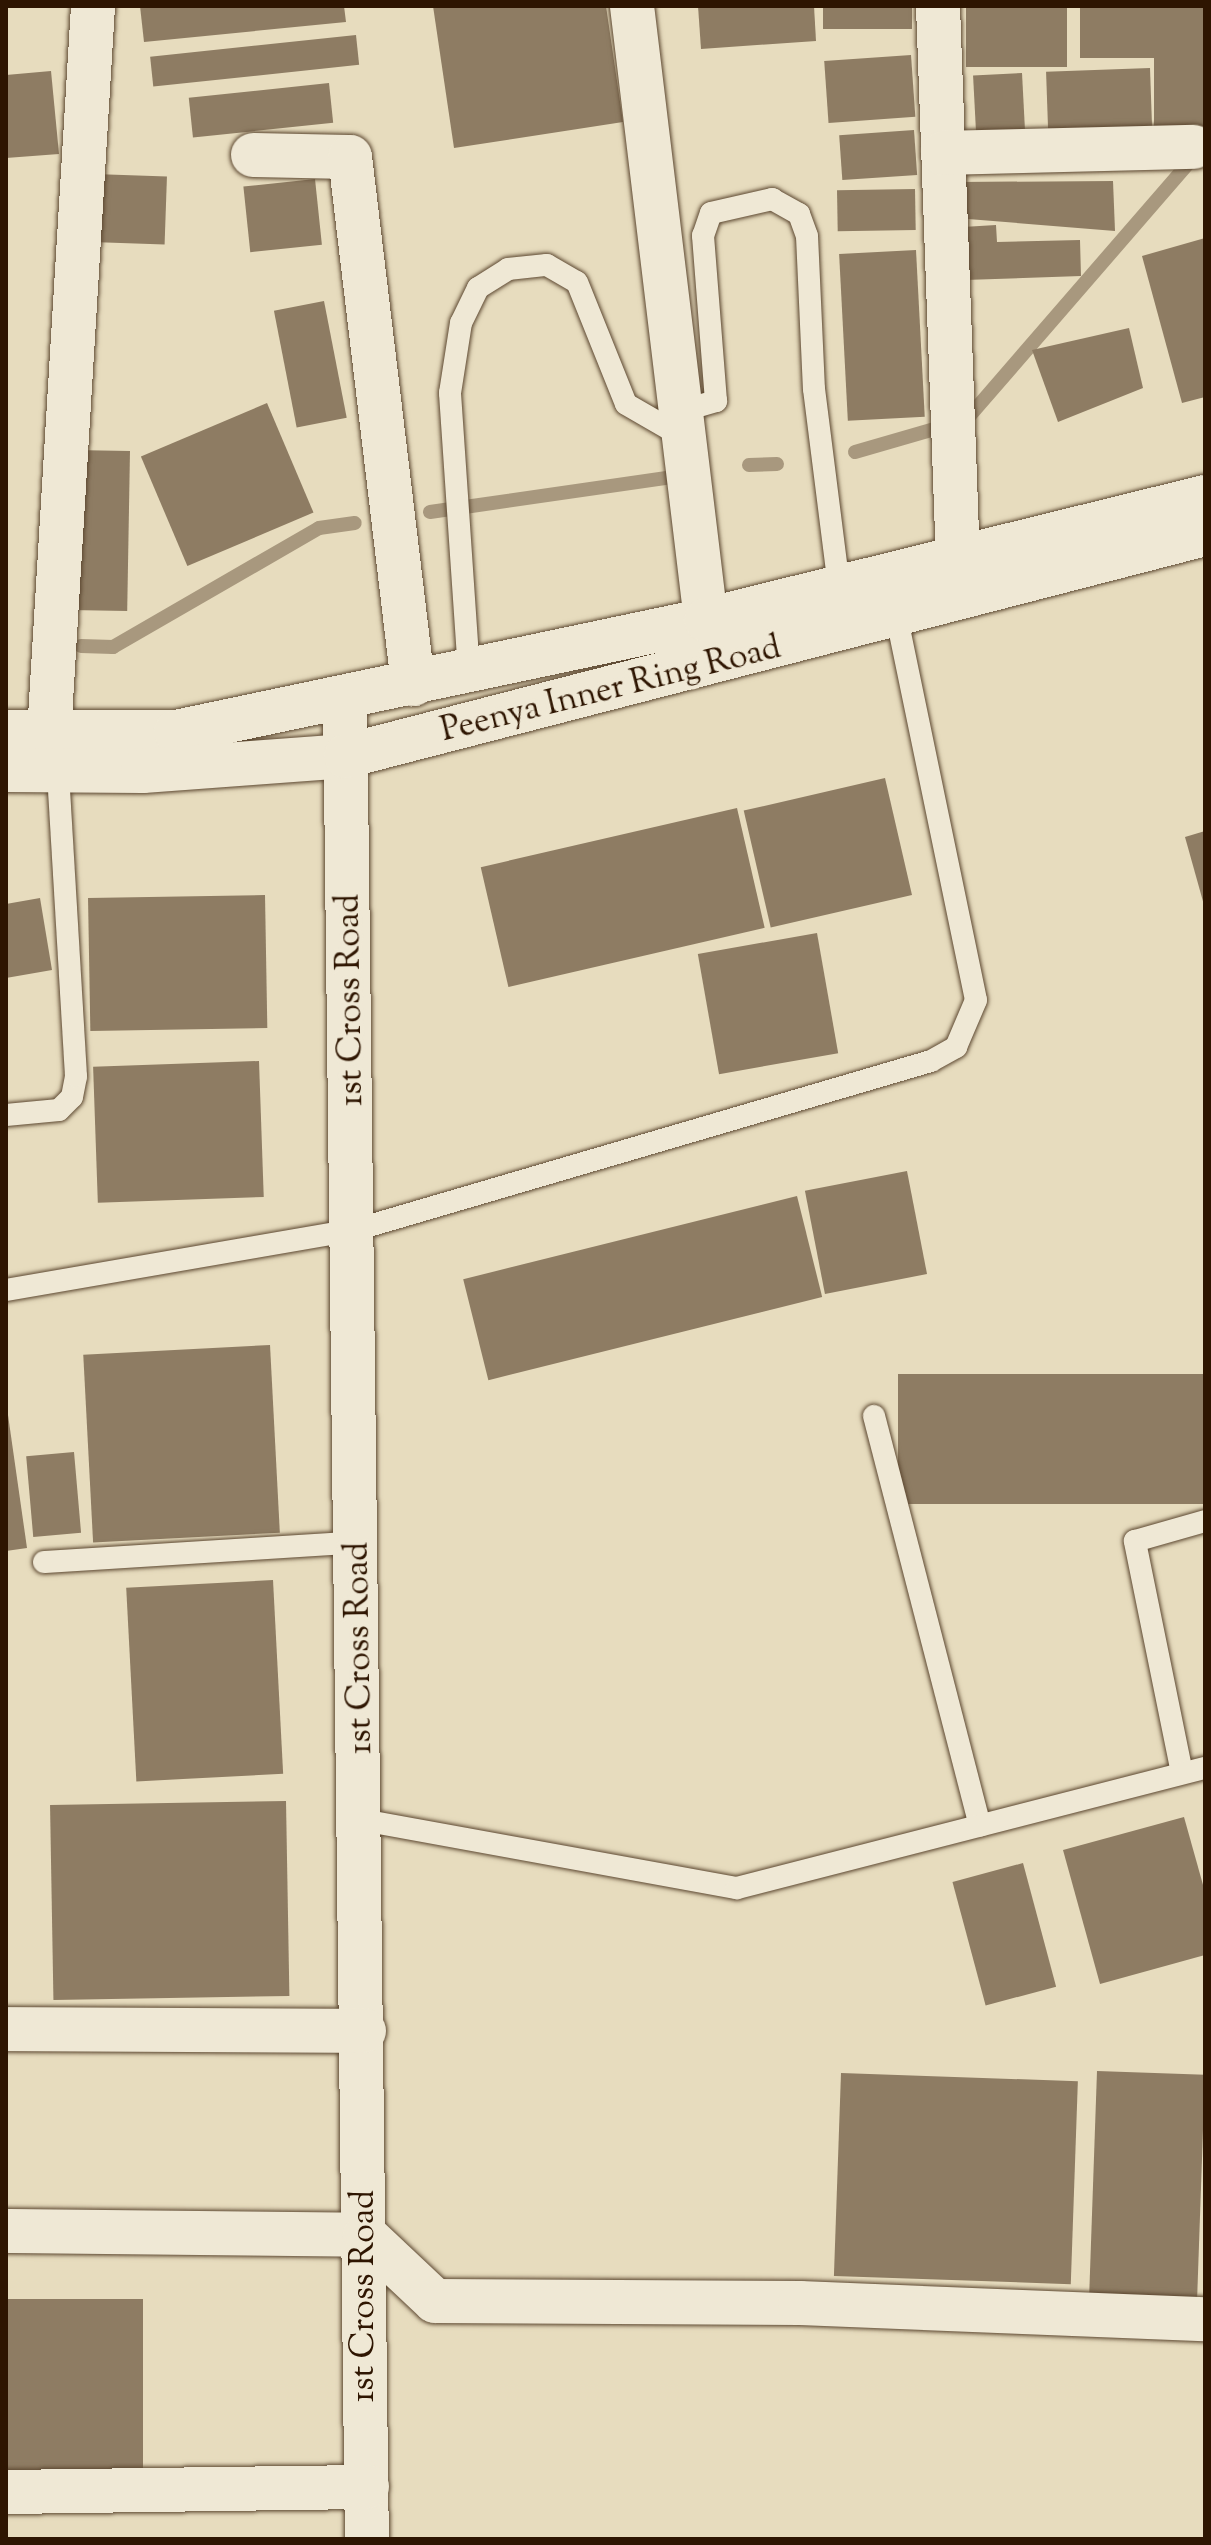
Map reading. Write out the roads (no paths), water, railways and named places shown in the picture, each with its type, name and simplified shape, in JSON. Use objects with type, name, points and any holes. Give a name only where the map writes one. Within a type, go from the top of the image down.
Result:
[{"type":"street","points":[[53,752],[93,6]]},
{"type":"street","points":[[632,6],[677,424],[706,620]]},
{"type":"street","points":[[938,6],[958,561]]},
{"type":"street","points":[[943,153],[1194,147]]},
{"type":"street","points":[[253,155],[350,157],[413,684]]},
{"type":"street","name":"Peenya Inner Ring Road","points":[[6,770],[53,752],[176,732],[345,698],[706,620],[958,561],[1205,497]]},
{"type":"street","name":"Peenya Inner Ring Road","points":[[6,732],[53,752],[346,756],[897,617],[1205,534]]},
{"type":"street","name":"1st Cross Road","points":[[345,698],[359,1542],[367,2539]]},
{"type":"street","points":[[6,2029],[364,2031]]},
{"type":"street","points":[[6,2231],[365,2235],[435,2301],[800,2303],[1205,2319]]},
{"type":"street","points":[[6,2492],[367,2487]]},
{"type":"lane","points":[[469,672],[463,520],[450,393],[461,323],[478,288],[508,269],[547,265],[577,282],[626,404],[677,424],[716,401],[703,236],[711,213],[772,199],[799,214],[807,236],[814,389],[839,588]]},
{"type":"lane","points":[[6,1290],[355,1230],[931,1061],[956,1047],[976,1000],[897,617]]},
{"type":"lane","points":[[6,1115],[59,1110],[72,1097],[76,1076],[53,752]]},
{"type":"lane","points":[[874,1416],[980,1826]]},
{"type":"lane","points":[[1182,1773],[1135,1541],[1205,1521]]},
{"type":"lane","points":[[44,1562],[359,1542]]},
{"type":"lane","points":[[362,1820],[737,1888],[1205,1768]]},
{"type":"waterway","points":[[855,452],[966,420],[1194,157]]},
{"type":"waterway","points":[[749,465],[777,464]]},
{"type":"waterway","points":[[430,512],[674,477]]},
{"type":"waterway","points":[[81,646],[113,647],[319,528],[355,523]]}]
